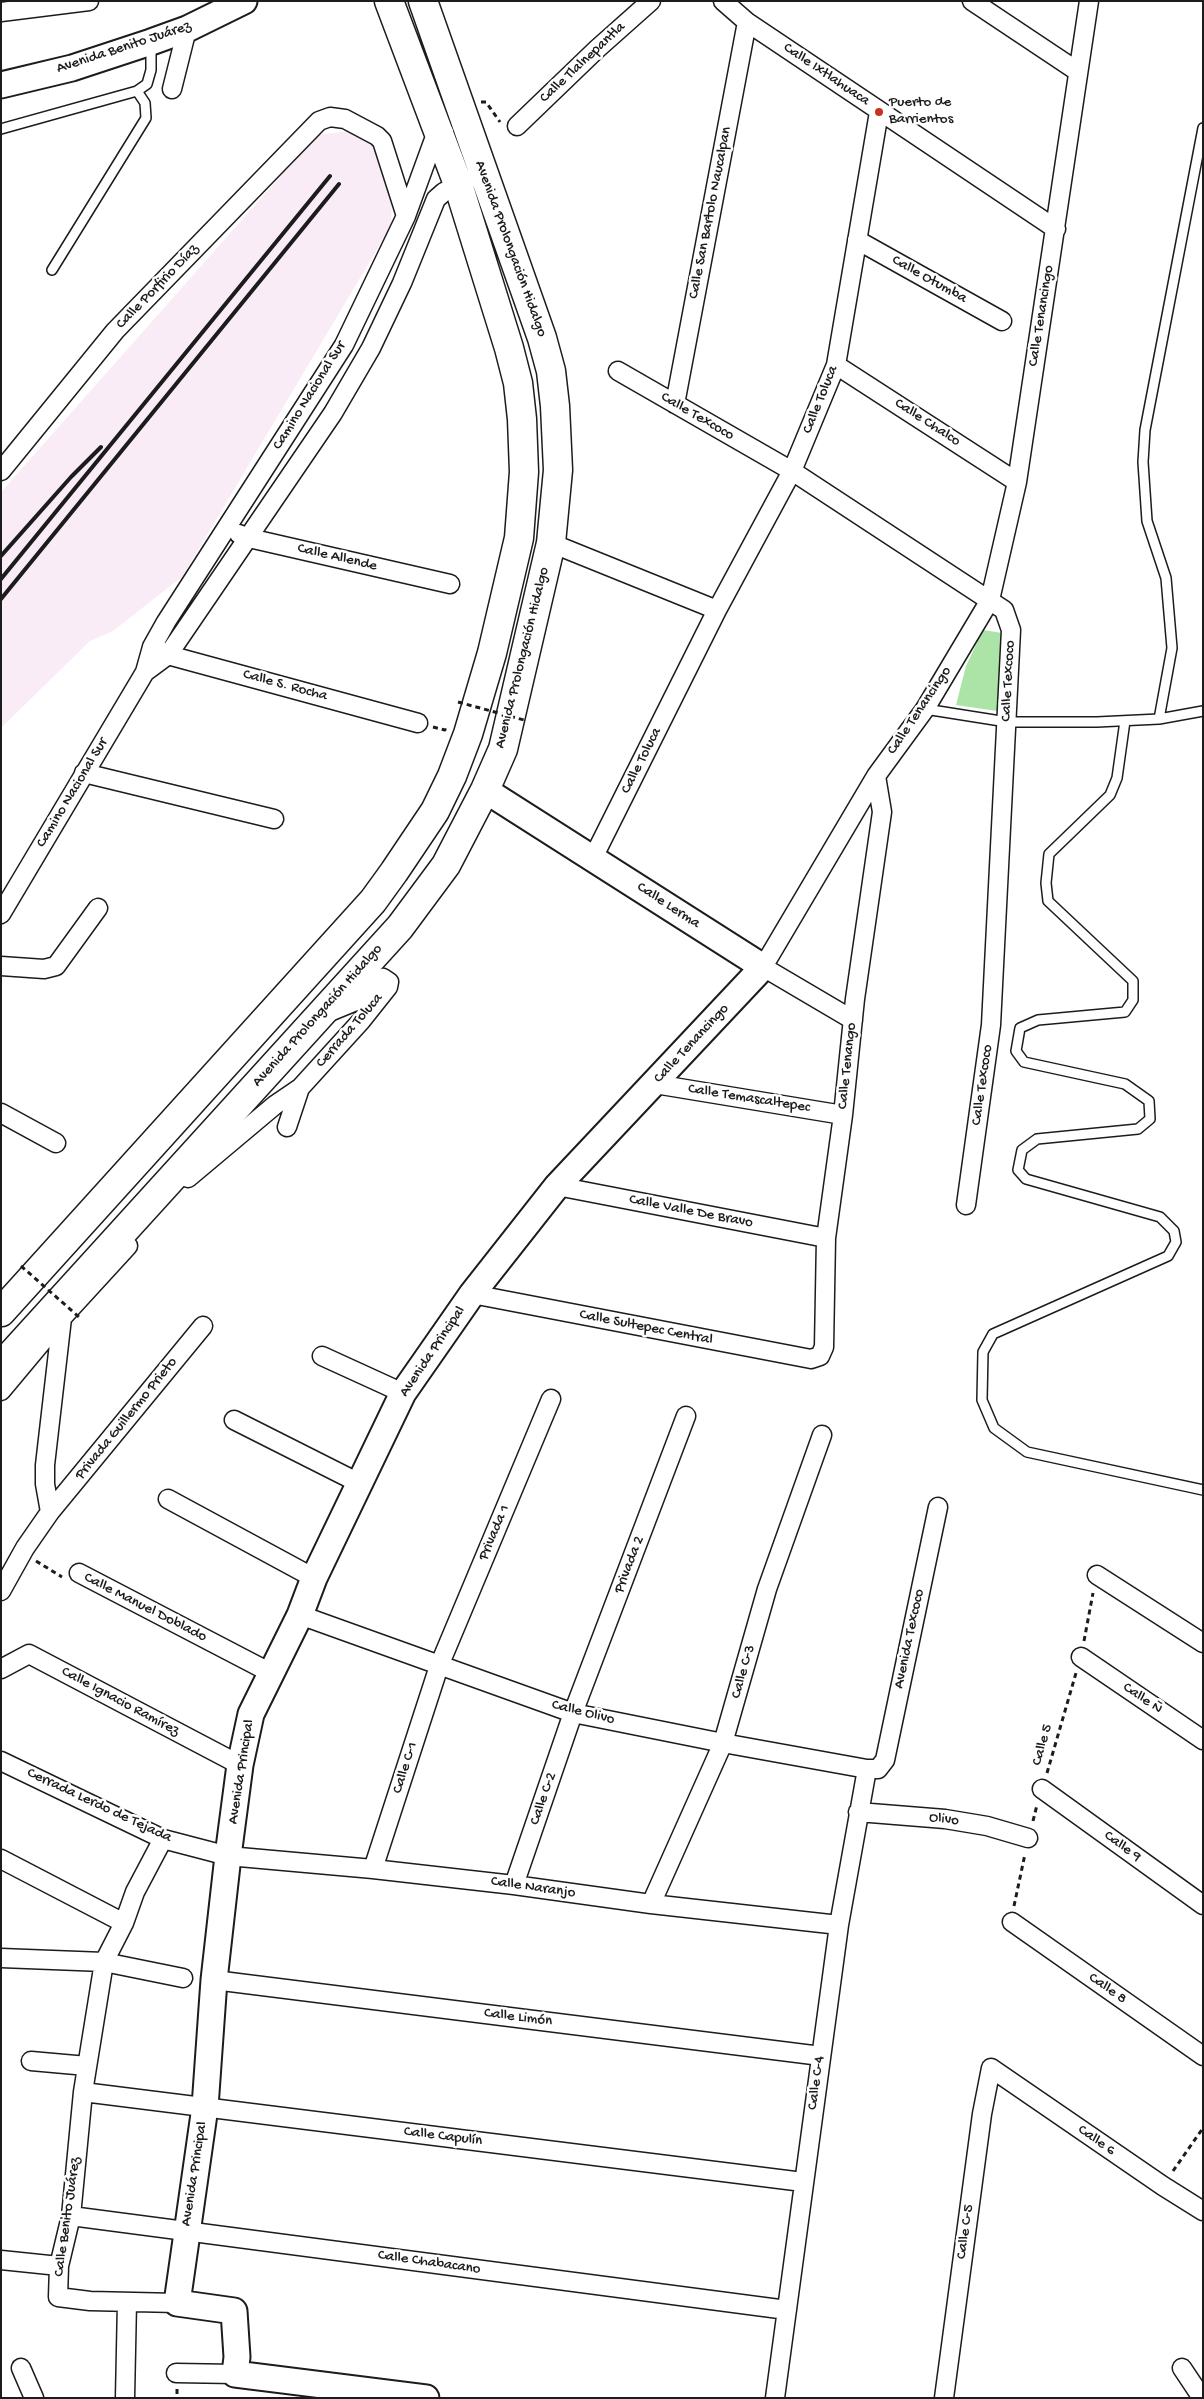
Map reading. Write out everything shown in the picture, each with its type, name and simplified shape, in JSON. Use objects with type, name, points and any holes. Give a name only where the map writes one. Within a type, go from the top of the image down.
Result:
[{"type":"highway","name":"Avenida Prolongación Hidalgo","points":[[1,1312],[373,901],[435,811],[452,776],[468,734],[492,653],[519,538],[523,482],[522,419],[518,383],[458,184],[389,1]]},
{"type":"highway","name":"Avenida Prolongación Hidalgo","points":[[1,1366],[400,926],[446,865],[485,790],[503,749],[551,543],[558,470],[551,371],[526,288],[483,173],[423,1]]},
{"type":"highway","points":[[413,845],[446,865]]},
{"type":"street","points":[[1,12],[89,1]]},
{"type":"street","name":"Avenida Benito Juárez","points":[[1,85],[72,68],[152,42],[187,29],[244,1]]},
{"type":"street","name":"Calle Tlalnepantla","points":[[517,126],[597,49],[651,1]]},
{"type":"street","name":"Calle Ixtlahuaca","points":[[723,1],[747,22],[1056,229]]},
{"type":"street","points":[[972,1],[1077,71]]},
{"type":"street","name":"Calle Tenancingo","points":[[472,1294],[557,1186],[764,968],[876,776],[925,709],[990,600],[1017,482],[1056,229],[1077,71],[1089,1]]},
{"type":"street","name":"Calle San Bartolo Naucalpan","points":[[675,404],[747,22]]},
{"type":"street","points":[[172,89],[187,29]]},
{"type":"street","name":"Calle Toluca","points":[[593,858],[717,610],[792,471],[836,365],[879,112]]},
{"type":"street","points":[[440,133],[462,113]]},
{"type":"street","name":"Calle Porfirio Díaz","points":[[1,471],[115,331],[320,121],[330,117],[345,119],[377,136],[382,141],[406,216]]},
{"type":"street","name":"Camino Nacional Sur","points":[[2,910],[144,672],[152,647],[344,345],[406,216],[426,157],[433,142],[440,133]]},
{"type":"street","name":"Camino Nacional Sur","points":[[144,672],[168,655],[333,413],[371,348],[402,283],[436,199],[458,184],[483,173]]},
{"type":"street","name":"Calle Otumba","points":[[857,240],[1002,321]]},
{"type":"street","name":"Calle Chalco","points":[[836,365],[1017,482]]},
{"type":"street","name":"Calle Texcoco","points":[[618,371],[792,471],[1004,610],[1011,630],[991,1025],[966,1205]]},
{"type":"street","name":"Calle Allende","points":[[226,528],[249,538],[450,584]]},
{"type":"street","points":[[551,543],[717,610]]},
{"type":"street","name":"Calle S. Rocha","points":[[152,647],[168,655],[418,723]]},
{"type":"street","points":[[84,773],[274,819]]},
{"type":"street","name":"Calle Tenango","points":[[820,1356],[824,1347],[826,1238],[843,1115],[853,1020],[882,812],[876,776]]},
{"type":"street","name":"Calle Lerma","points":[[485,790],[764,968],[853,1020]]},
{"type":"street","points":[[1,966],[44,969],[56,966],[98,908]]},
{"type":"street","name":"Cerrada Toluca","points":[[287,1127],[300,1088],[361,1021],[388,987],[389,982],[383,978],[356,1001],[317,1016]]},
{"type":"street","name":"Calle Temascaltepec","points":[[655,1084],[843,1115]]},
{"type":"street","points":[[1,1391],[70,1317],[194,1171],[275,1105],[300,1088]]},
{"type":"street","points":[[1,1113],[56,1143]]},
{"type":"street","name":"Calle Valle De Bravo","points":[[557,1186],[826,1238]]},
{"type":"street","name":"Calle Sultepec Central","points":[[472,1294],[811,1359],[820,1356]]},
{"type":"street","name":"Avenida Principal","points":[[177,2302],[205,2107],[214,1980],[228,1856],[240,1765],[251,1714],[300,1615],[314,1578],[361,1484],[403,1393],[472,1294]]},
{"type":"street","points":[[50,1512],[45,1484],[45,1465],[70,1317]]},
{"type":"street","name":"Privada Guillermo Prieto","points":[[1,1591],[23,1552],[50,1512],[203,1326]]},
{"type":"street","points":[[322,1356],[403,1393]]},
{"type":"street","name":"Privada 1","points":[[439,1666],[552,1399]]},
{"type":"street","name":"Privada 2","points":[[574,1713],[686,1416]]},
{"type":"street","points":[[234,1420],[361,1484]]},
{"type":"street","name":"Calle C-3","points":[[651,1904],[724,1743],[767,1589],[822,1435]]},
{"type":"street","points":[[168,1499],[314,1578]]},
{"type":"street","name":"Avenida Texcoco","points":[[872,1769],[885,1760],[938,1506]]},
{"type":"street","name":"Calle Manuel Doblado","points":[[79,1573],[271,1673]]},
{"type":"street","points":[[1096,1575],[1203,1643]]},
{"type":"street","name":"Calle Olivo","points":[[300,1615],[574,1713],[724,1743],[872,1769]]},
{"type":"street","name":"Calle Ignacio Ramírez","points":[[1,1669],[29,1654],[240,1765]]},
{"type":"street","name":"Calle Ñ","points":[[1081,1657],[1203,1740]]},
{"type":"street","name":"Calle C-1","points":[[373,1869],[439,1666]]},
{"type":"street","name":"Calle C-2","points":[[514,1885],[574,1713]]},
{"type":"street","name":"Cerrada Lerdo de Tejada","points":[[1,1761],[163,1839],[228,1856]]},
{"type":"street","name":"Calle C-4","points":[[776,2398],[803,2182],[839,1924],[858,1812],[872,1769]]},
{"type":"street","name":"Calle 9","points":[[1042,1789],[1203,1905]]},
{"type":"street","name":"Olivo","points":[[858,1812],[945,1819],[987,1826],[1028,1838]]},
{"type":"street","name":"Calle Benito Juárez","points":[[163,1839],[135,1892],[124,1923],[104,1962],[83,2092],[71,2216],[59,2266],[58,2297],[127,2302],[177,2302],[234,2311],[237,2357],[235,2374]]},
{"type":"street","name":"Calle Naranjo","points":[[228,1856],[373,1869],[514,1885],[651,1904],[839,1924]]},
{"type":"street","points":[[1,1859],[124,1923]]},
{"type":"street","name":"Calle 8","points":[[1012,1922],[1203,2056]]},
{"type":"street","points":[[1,1958],[104,1962],[183,1978]]},
{"type":"street","name":"Calle Limón","points":[[214,1980],[821,2056]]},
{"type":"street","points":[[31,2061],[87,2066]]},
{"type":"street","name":"Calle 6","points":[[991,2068],[1163,2186],[1203,2211]]},
{"type":"street","name":"Calle C-5","points":[[944,2398],[982,2114],[991,2068]]},
{"type":"street","name":"Calle Capulín","points":[[83,2092],[803,2182]]},
{"type":"street","name":"Calle Chabacano","points":[[71,2216],[788,2310]]},
{"type":"street","points":[[1,2260],[59,2266]]},
{"type":"street","points":[[125,2398],[127,2302]]},
{"type":"street","points":[[21,2368],[34,2398]]},
{"type":"street","points":[[1182,2368],[1202,2398]]},
{"type":"street","points":[[176,2373],[235,2374],[426,2398]]},
{"type":"lane","points":[[1,129],[137,91],[147,84],[151,70],[152,42]]},
{"type":"lane","points":[[52,270],[146,118],[144,103],[137,91]]},
{"type":"lane","points":[[1159,719],[1172,648],[1166,578],[1147,521],[1143,462],[1145,430],[1203,128]]},
{"type":"lane","points":[[925,709],[1007,722],[1125,721],[1159,719],[1203,711]]},
{"type":"lane","points":[[1125,721],[1117,778],[1110,795],[1049,854],[1046,883],[1048,901],[1133,981],[1133,1000],[1125,1012],[1038,1020],[1020,1028],[1016,1051],[1024,1062],[1125,1084],[1149,1101],[1150,1119],[1138,1129],[1038,1139],[1022,1150],[1018,1170],[1026,1179],[1160,1217],[1174,1231],[1176,1242],[1168,1256],[993,1334],[983,1352],[982,1400],[994,1428],[1027,1452],[1203,1490]]},
{"type":"path","points":[[462,113],[486,102],[506,130],[517,126]]},
{"type":"path","points":[[455,709],[458,702],[524,720]]},
{"type":"path","points":[[418,723],[445,730],[448,723]]},
{"type":"path","points":[[21,1266],[70,1317]]},
{"type":"path","name":"Calle Manuel Doblado","points":[[23,1552],[52,1572],[72,1581],[79,1573]]},
{"type":"path","name":"Calle 5","points":[[1012,1922],[1015,1897],[1028,1838],[1081,1657],[1096,1575]]},
{"type":"path","points":[[1163,2186],[1203,2128]]},
{"type":"shaded area","points":[[349,131],[381,149],[392,198],[391,226],[182,577],[113,631],[90,641],[1,728],[1,492],[317,135]]},
{"type":"green space","points":[[983,630],[1002,633],[997,711],[956,705],[966,666]]},
{"type":"railway","points":[[1,579],[330,176]]},
{"type":"railway","points":[[1,599],[339,184]]},
{"type":"railway","points":[[1,556],[71,477],[101,447]]},
{"type":"place","name":"Puerto de Barrientos","points":[[879,112]]}]
